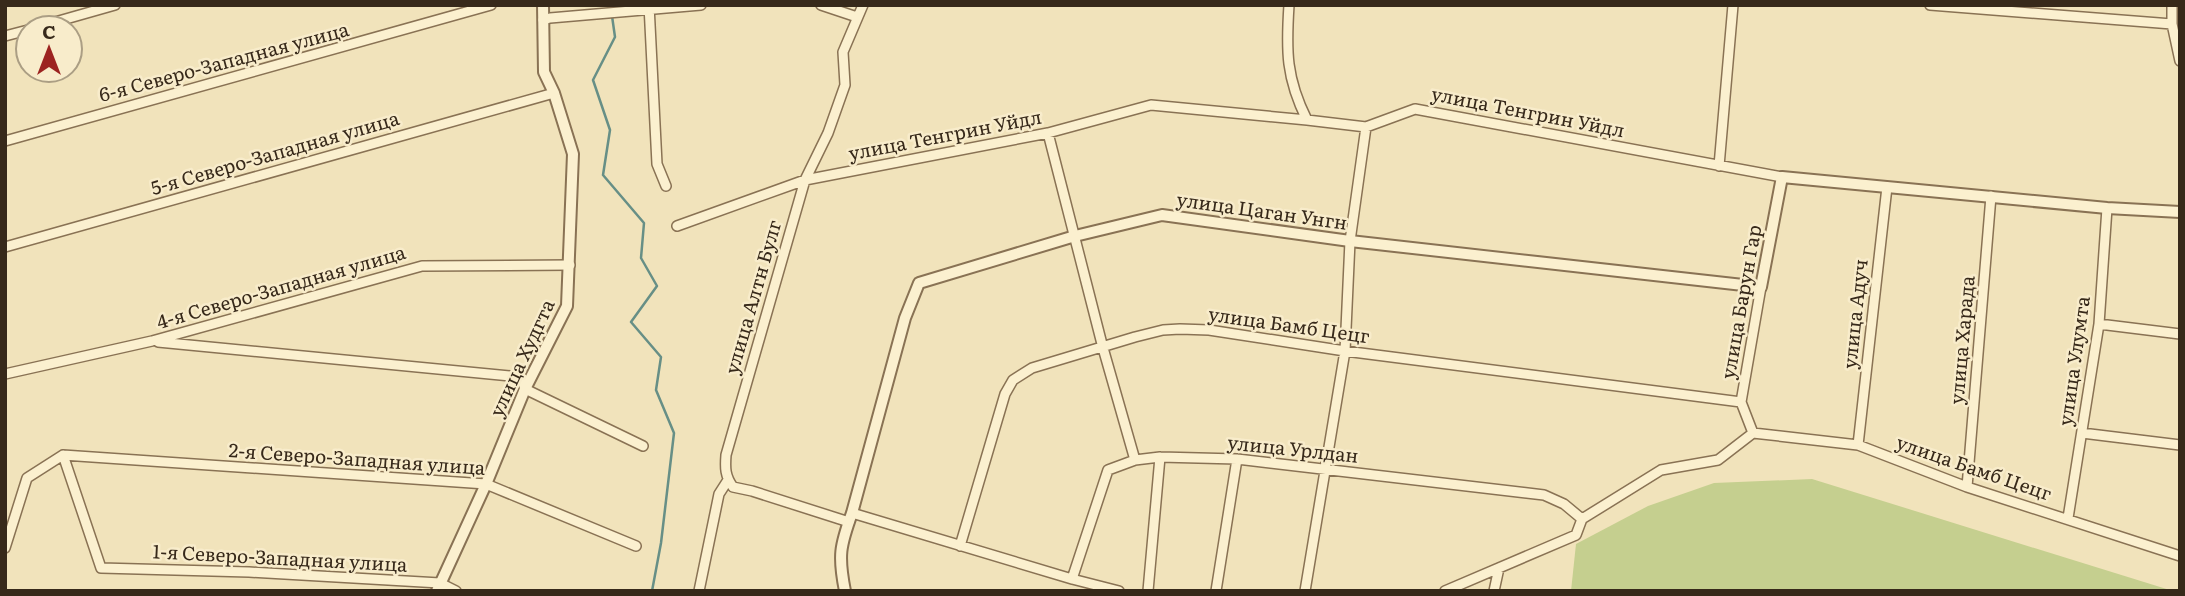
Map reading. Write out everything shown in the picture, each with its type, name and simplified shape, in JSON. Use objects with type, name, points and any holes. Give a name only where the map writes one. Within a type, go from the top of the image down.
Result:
[{"type":"street","points":[[83,14],[115,5]]},
{"type":"street","name":"6-я Северо-Западная улица","points":[[5,141],[491,5]]},
{"type":"street","name":"улица Худгта","points":[[439,587],[525,389],[567,306],[573,154],[554,93],[544,72],[543,5]]},
{"type":"street","points":[[543,20],[649,7],[701,5]]},
{"type":"street","points":[[821,5],[857,17]]},
{"type":"street","name":"улица Алтн Булг","points":[[728,480],[726,455],[805,180],[828,133],[845,85],[843,52],[863,5]]},
{"type":"street","points":[[1289,5],[1289,70],[1294,92],[1307,120]]},
{"type":"street","points":[[1719,166],[1733,5]]},
{"type":"street","points":[[1930,5],[2172,24]]},
{"type":"street","points":[[2172,5],[2172,24],[2180,61]]},
{"type":"street","points":[[649,7],[657,164],[666,186]]},
{"type":"street","name":"5-я Северо-Западная улица","points":[[5,247],[554,93]]},
{"type":"street","name":"улица Тенгрин Уйдл","points":[[677,226],[805,180],[1048,133],[1151,105],[1366,127],[1415,109],[1782,177],[2107,208],[2180,212]]},
{"type":"street","points":[[1305,591],[1345,351],[1350,241],[1366,127]]},
{"type":"street","points":[[1048,133],[1103,348],[1135,460]]},
{"type":"street","name":"улица Барун Гар","points":[[1753,433],[1741,402],[1782,177]]},
{"type":"street","name":"улица Адуч","points":[[1858,445],[1887,187]]},
{"type":"street","name":"улица Харада","points":[[1967,487],[1991,196]]},
{"type":"street","name":"улица Улумта","points":[[2068,518],[2099,324],[2107,208]]},
{"type":"street","name":"улица Цаган Унгн","points":[[845,591],[839,558],[905,318],[919,282],[1075,236],[1162,215],[1350,241],[1761,287]]},
{"type":"street","name":"4-я Северо-Западная улица","points":[[5,374],[152,341],[422,266],[570,265]]},
{"type":"street","points":[[2099,324],[2180,334]]},
{"type":"street","name":"улица Бамб Цецг","points":[[960,546],[1005,394],[1013,380],[1032,368],[1163,330],[1209,330],[1345,351],[1741,402]]},
{"type":"street","points":[[152,341],[521,377],[525,389],[643,446]]},
{"type":"street","points":[[1445,591],[1576,534],[1581,519],[1661,470],[1718,460],[1753,433]]},
{"type":"street","name":"улица Бамб Цецг","points":[[1753,433],[1858,445],[1967,487],[2180,556]]},
{"type":"street","points":[[2082,433],[2180,445]]},
{"type":"street","points":[[5,548],[27,478],[63,455]]},
{"type":"street","name":"2-я Северо-Западная улица","points":[[63,455],[486,484],[636,546]]},
{"type":"street","name":"1-я Северо-Западная улица","points":[[63,455],[101,568],[249,572],[439,587],[456,591]]},
{"type":"street","points":[[1148,591],[1160,457]]},
{"type":"street","name":"улица Урлдан","points":[[1072,579],[1108,470],[1135,460],[1160,457],[1237,459],[1544,495],[1564,504],[1581,519]]},
{"type":"street","points":[[1216,591],[1237,459]]},
{"type":"street","points":[[699,591],[719,494],[728,480],[733,487],[1119,591]]},
{"type":"street","points":[[1494,591],[1499,568]]},
{"type":"green space","points":[[1812,479],[2173,591],[1571,591],[1576,544],[1648,506],[1714,483]]},
{"type":"waterway","points":[[612,16],[615,37],[593,80],[610,130],[603,175],[644,223],[641,258],[657,286],[631,322],[661,357],[656,390],[674,433],[661,543],[652,591]]}]
